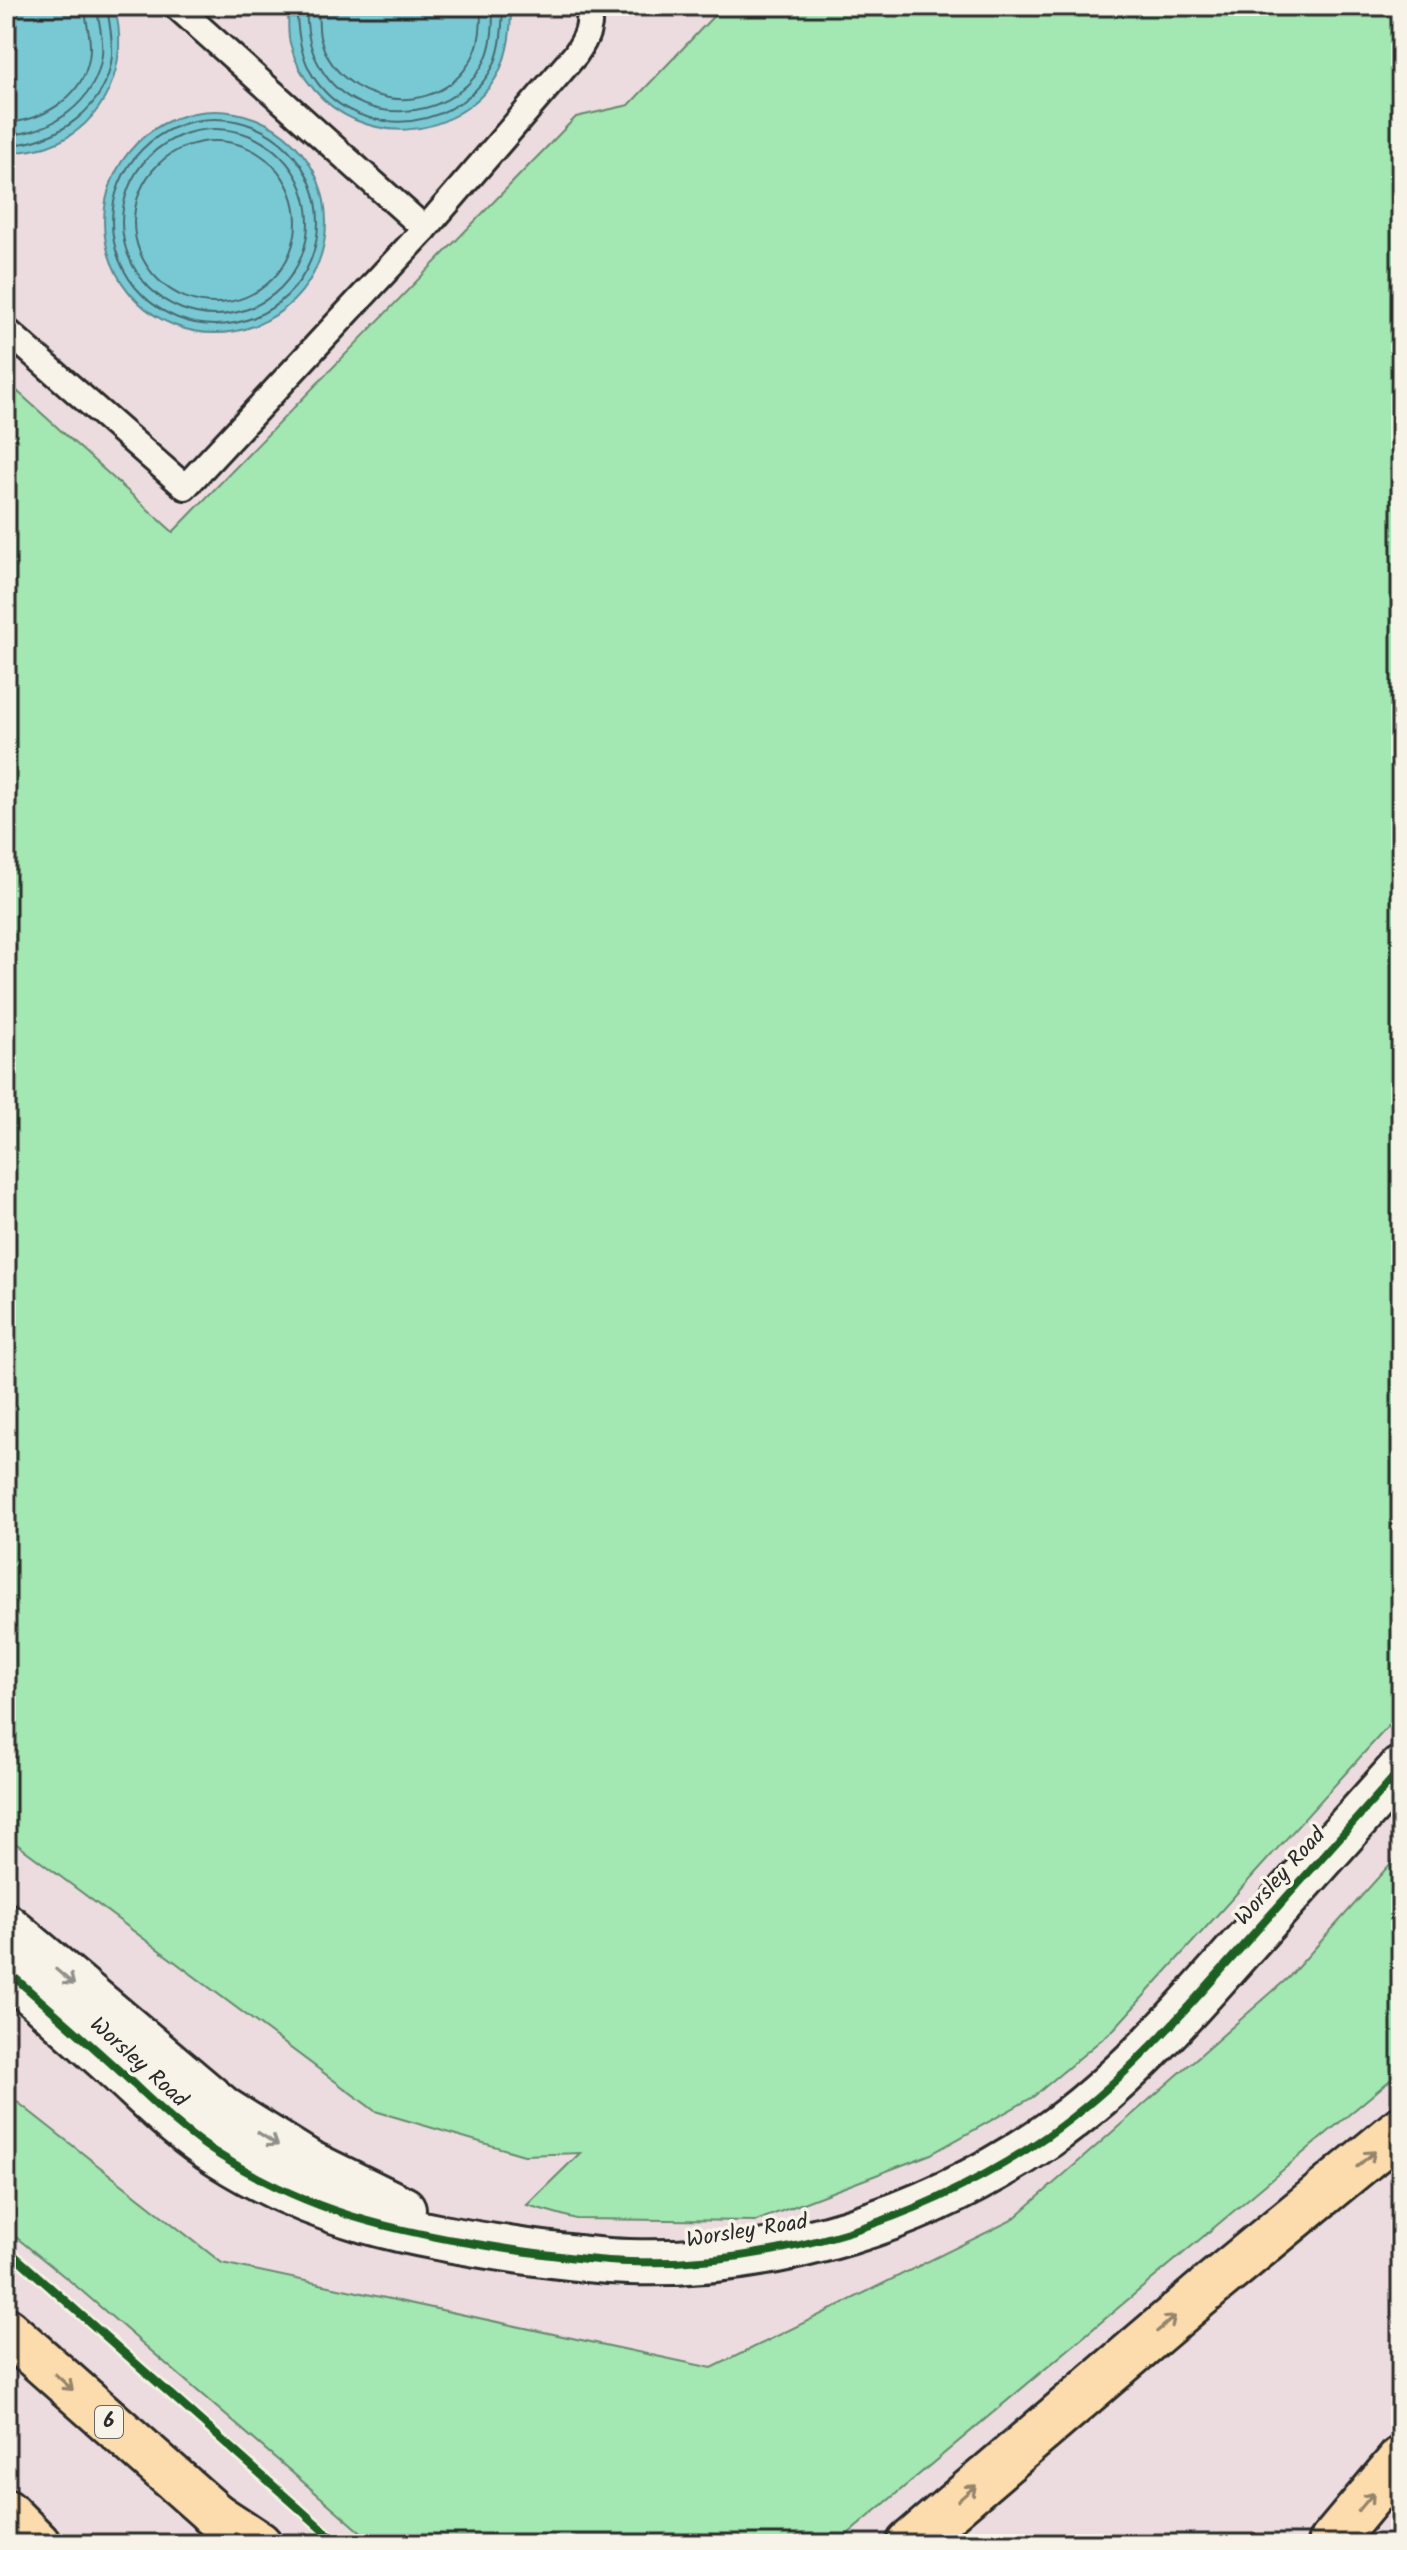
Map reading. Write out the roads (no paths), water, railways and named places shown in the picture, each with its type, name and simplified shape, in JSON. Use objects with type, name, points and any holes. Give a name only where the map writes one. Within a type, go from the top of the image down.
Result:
[{"type":"main road","points":[[909,2544],[1214,2283],[1401,2129]]},
{"type":"main road","name":"6","points":[[6,2330],[247,2544]]},
{"type":"main road","points":[[1330,2544],[1401,2459]]},
{"type":"main road","points":[[6,2512],[38,2544]]},
{"type":"main road","points":[[212,2513],[259,2544]]},
{"type":"street","name":"Worsley Road","points":[[6,1970],[218,2155],[326,2209],[425,2236],[522,2251],[631,2262],[748,2254],[797,2245],[907,2212],[965,2185],[1049,2134],[1108,2086],[1158,2039],[1401,1769]]},
{"type":"street","name":"Worsley Road","points":[[6,1926],[194,2087],[278,2146],[376,2198],[458,2231],[522,2251]]},
{"type":"lane","points":[[176,6],[425,229]]},
{"type":"lane","points":[[6,330],[185,487],[425,229],[575,55],[588,34],[591,19],[588,6]]},
{"type":"water","points":[[6,6],[114,6],[119,48],[109,89],[85,123],[68,136],[44,147],[11,153],[6,153]]},
{"type":"water","points":[[288,6],[511,6],[510,32],[499,72],[486,91],[469,107],[431,126],[406,130],[380,128],[334,108],[315,90],[300,69],[290,43]]},
{"type":"water","points":[[215,111],[258,119],[294,143],[318,179],[326,222],[318,265],[294,301],[258,325],[215,333],[172,325],[136,301],[112,265],[104,222],[112,179],[136,143],[172,119]]}]
